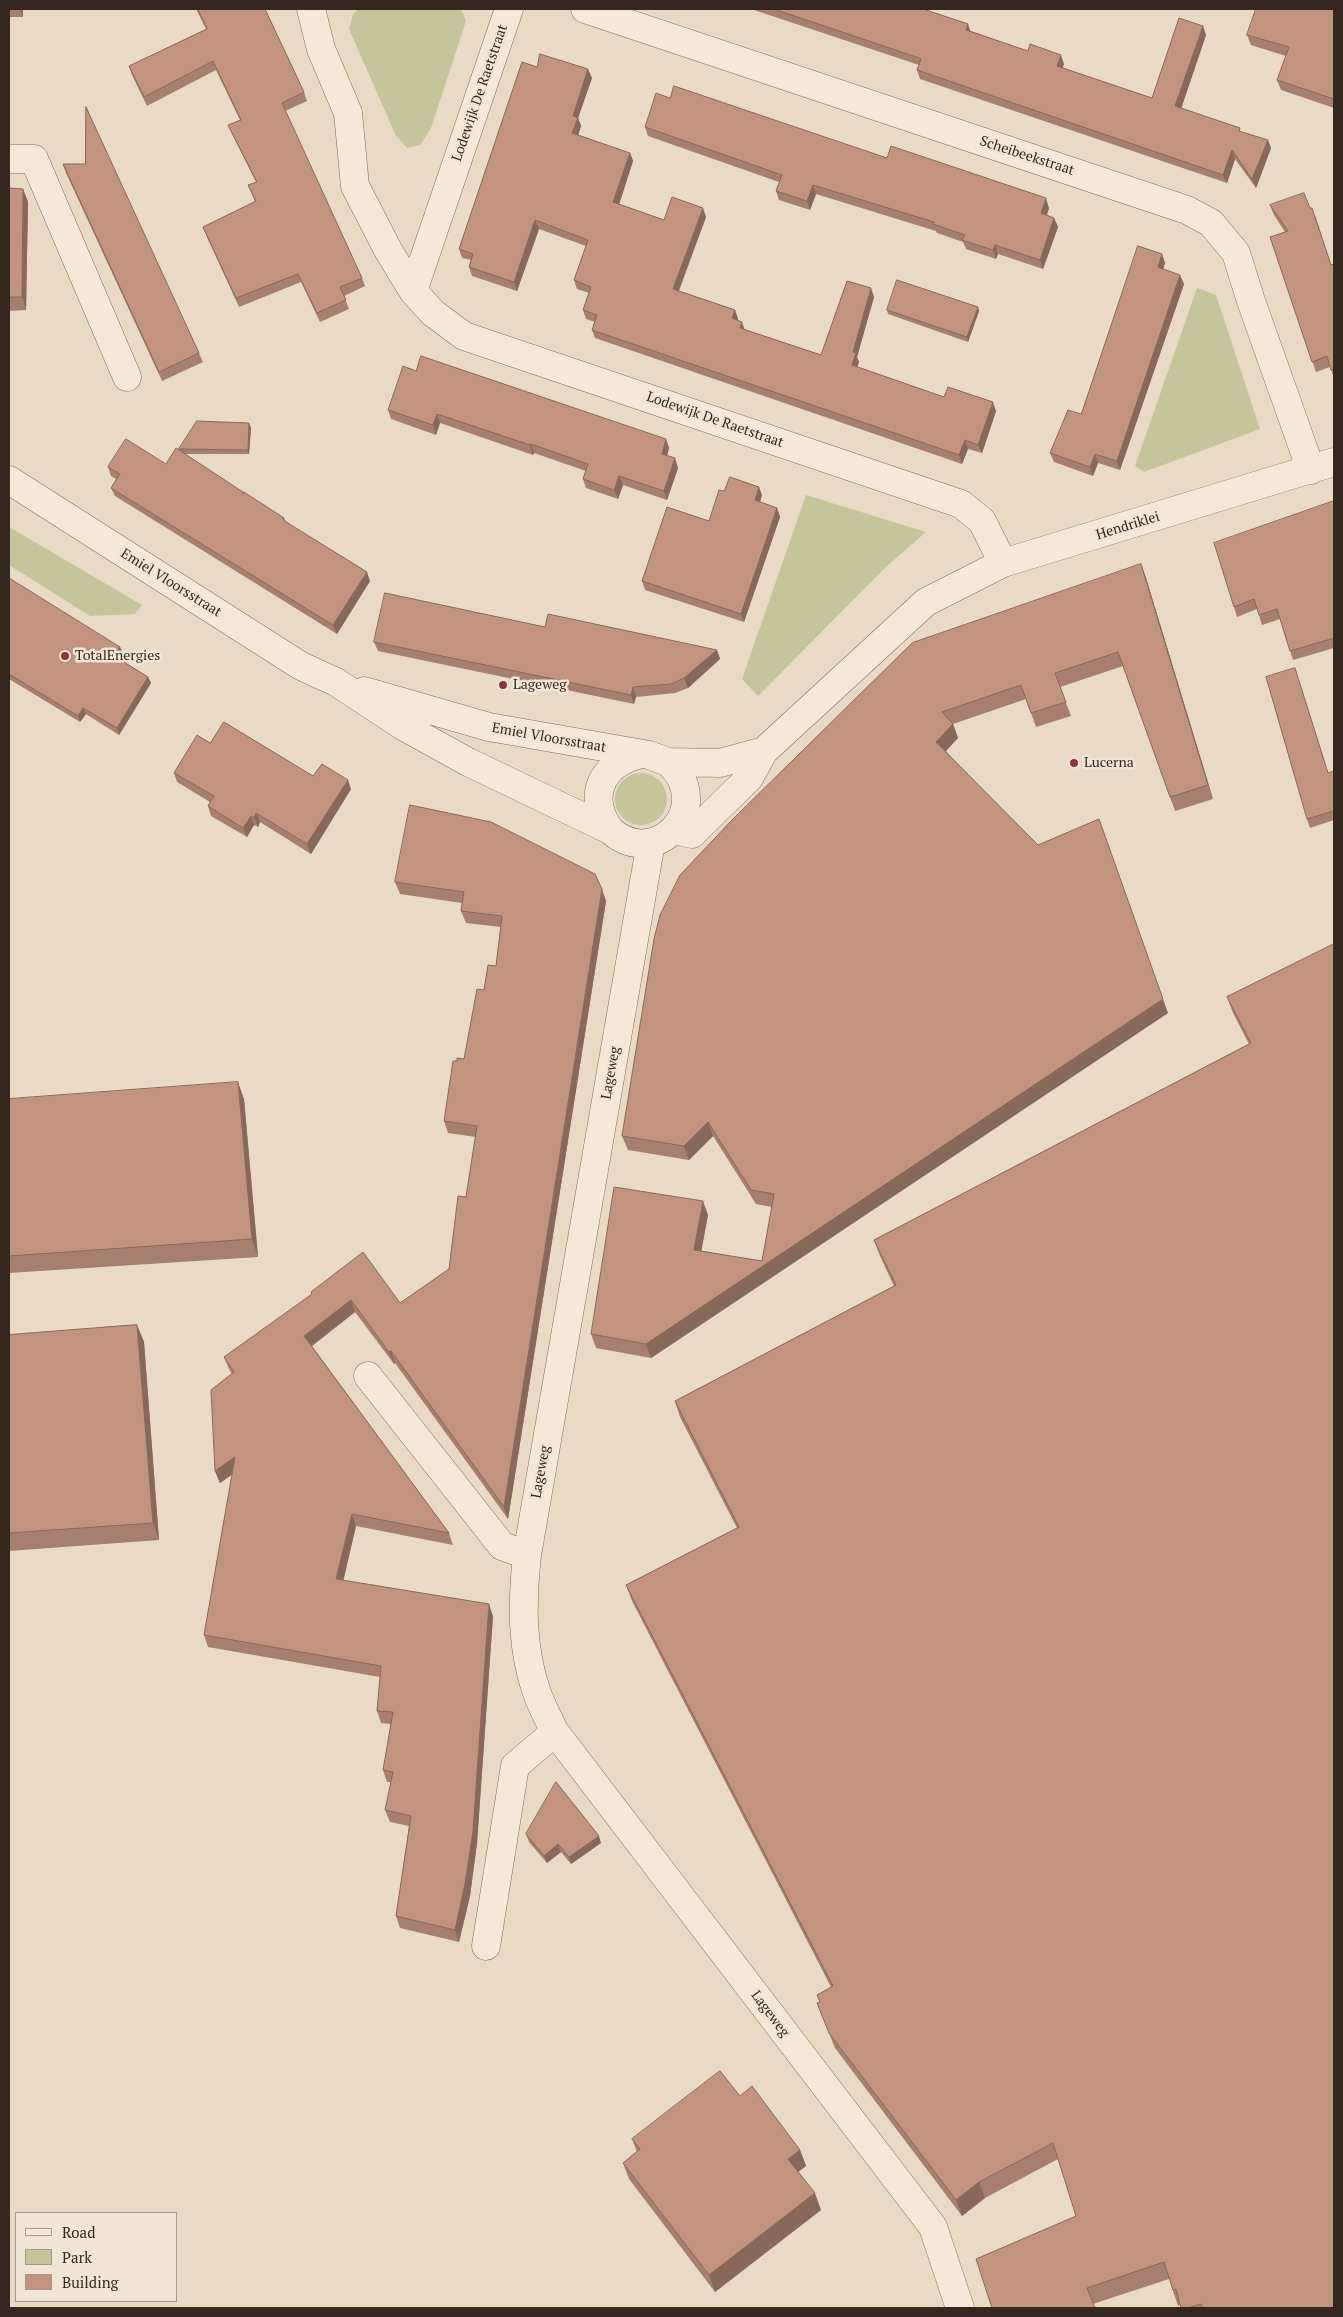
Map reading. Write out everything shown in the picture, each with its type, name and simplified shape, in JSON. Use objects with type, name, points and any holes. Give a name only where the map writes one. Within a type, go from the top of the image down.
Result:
[{"type":"street","name":"Lodewijk De Raetstraat","points":[[311,9],[321,49],[348,114],[355,186],[388,250],[413,290],[433,313],[464,336],[961,504],[982,521],[1003,563]]},
{"type":"street","name":"Lodewijk De Raetstraat","points":[[413,290],[509,9]]},
{"type":"street","name":"Scheibeekstraat","points":[[585,9],[1187,210],[1211,223],[1236,253],[1251,302],[1322,466]]},
{"type":"street","points":[[9,159],[34,159],[127,377]]},
{"type":"street","name":"Hendriklei","points":[[764,751],[926,602],[1003,563],[1322,466]]},
{"type":"street","name":"Emiel Vloorsstraat","points":[[9,480],[301,666],[336,682],[488,728],[649,755],[668,762],[720,763],[764,751]]},
{"type":"street","name":"Emiel Vloorsstraat","points":[[336,682],[403,726],[468,762],[610,830],[616,835],[637,843],[663,836]]},
{"type":"street","points":[[663,836],[692,834],[749,778],[764,751]]},
{"type":"street","points":[[610,830],[600,812],[598,803],[598,794],[602,782],[615,764],[638,754]]},
{"type":"street","points":[[663,836],[681,821],[687,799],[681,777],[668,762]]},
{"type":"street","name":"Lageweg","points":[[663,836],[526,1555],[522,1598],[528,1660],[537,1693],[555,1732],[934,2227],[960,2308]]},
{"type":"street","points":[[368,1376],[502,1546],[526,1555]]},
{"type":"street","points":[[486,1946],[515,1766],[555,1732]]},
{"type":"green space","points":[[358,9],[461,9],[466,21],[431,128],[420,145],[407,148],[396,136],[349,29],[353,14]]},
{"type":"green space","points":[[1197,288],[1216,295],[1260,429],[1144,472],[1135,466]]},
{"type":"green space","points":[[806,495],[926,532],[887,566],[758,696],[742,679]]},
{"type":"green space","points":[[9,527],[142,605],[135,614],[90,616],[9,565]]},
{"type":"green space","points":[[641,773],[651,775],[659,781],[665,789],[667,799],[665,809],[659,817],[651,823],[641,825],[631,823],[623,817],[617,809],[615,799],[617,789],[623,781],[631,775]]},
{"type":"building","points":[[198,9],[265,9],[304,92],[282,103],[362,278],[340,287],[346,300],[317,313],[298,274],[236,298],[203,227],[256,201],[248,185],[257,182],[228,125],[241,120],[213,61],[144,97],[129,66],[207,29]]},
{"type":"building","points":[[774,9],[923,9],[968,24],[966,30],[1028,51],[1030,44],[1061,55],[1057,66],[1152,98],[1179,18],[1203,26],[1175,106],[1240,128],[1239,131],[1268,140],[1252,179],[1232,150],[1223,175],[917,70],[921,59]]},
{"type":"building","points":[[1256,9],[1334,9],[1334,99],[1277,80],[1289,47],[1247,35]]},
{"type":"building","points":[[540,54],[588,69],[573,116],[578,118],[572,133],[630,153],[613,202],[664,220],[672,197],[703,208],[673,289],[735,310],[732,318],[742,322],[740,328],[821,355],[847,281],[871,288],[853,352],[856,353],[852,365],[944,397],[948,387],[993,402],[978,445],[965,440],[959,455],[592,330],[597,315],[583,310],[591,287],[574,280],[588,240],[535,220],[514,282],[469,267],[473,254],[459,249],[522,62],[537,67]]},
{"type":"building","points":[[674,86],[887,158],[891,146],[1046,198],[1041,213],[1054,218],[1040,260],[995,245],[993,250],[962,240],[965,235],[933,224],[934,222],[813,185],[807,201],[776,191],[782,175],[645,127],[656,93],[670,98]]},
{"type":"building","points":[[86,107],[199,353],[159,372],[63,164],[85,164]]},
{"type":"building","points":[[9,188],[23,189],[22,297],[9,297]]},
{"type":"building","points":[[1304,193],[1310,208],[1312,208],[1331,265],[1334,264],[1334,369],[1331,370],[1327,356],[1312,362],[1270,237],[1288,231],[1270,205]]},
{"type":"building","points":[[1138,246],[1162,254],[1158,267],[1180,275],[1117,461],[1095,454],[1090,467],[1050,453],[1068,410],[1081,414]]},
{"type":"building","points":[[897,280],[978,307],[967,337],[887,310]]},
{"type":"building","points":[[421,356],[666,439],[662,454],[675,458],[664,491],[619,476],[614,490],[583,479],[588,464],[437,414],[433,425],[388,410],[403,366],[416,371]]},
{"type":"building","points":[[197,421],[249,423],[248,450],[179,449]]},
{"type":"building","points":[[126,439],[166,464],[176,448],[243,492],[243,494],[244,492],[284,518],[283,520],[367,572],[333,625],[111,488],[120,474],[108,467]]},
{"type":"building","points":[[730,477],[759,487],[755,500],[777,508],[741,614],[642,581],[667,507],[709,521],[719,490],[724,491]]},
{"type":"building","points":[[1334,501],[1334,638],[1290,651],[1277,609],[1259,615],[1254,599],[1234,607],[1214,543]]},
{"type":"building","points":[[1141,564],[1208,785],[1170,797],[1118,652],[1055,673],[1066,702],[1031,713],[1021,685],[942,712],[953,724],[936,742],[1038,845],[1099,819],[1163,999],[646,1344],[591,1334],[614,1187],[703,1201],[694,1250],[762,1261],[774,1194],[751,1190],[708,1122],[684,1146],[622,1136],[654,939],[660,915],[680,875],[732,820],[912,643]]},
{"type":"building","name":"TotalEnergies","points":[[9,578],[120,647],[114,656],[148,677],[117,728],[83,708],[78,716],[9,674]]},
{"type":"building","points":[[385,593],[545,627],[548,614],[717,650],[684,678],[671,684],[633,687],[631,695],[374,642]]},
{"type":"building","points":[[1295,668],[1328,773],[1334,771],[1334,811],[1307,819],[1266,677]]},
{"type":"building","points":[[224,722],[313,776],[322,764],[348,780],[307,844],[256,813],[254,818],[251,816],[243,828],[208,806],[214,796],[174,773],[197,735],[210,743]]},
{"type":"building","points":[[410,805],[491,822],[595,874],[602,889],[504,1507],[391,1351],[389,1352],[351,1300],[304,1336],[449,1533],[352,1514],[336,1579],[489,1604],[473,1831],[465,1884],[455,1930],[396,1916],[411,1816],[385,1810],[393,1772],[383,1770],[393,1712],[377,1711],[381,1666],[204,1635],[235,1457],[215,1471],[211,1390],[234,1372],[224,1357],[312,1294],[311,1292],[363,1252],[400,1303],[449,1269],[458,1196],[466,1197],[477,1126],[444,1121],[453,1061],[457,1061],[457,1058],[464,1059],[477,989],[484,990],[488,965],[496,966],[502,916],[461,911],[464,892],[395,882]]},
{"type":"building","points":[[1334,944],[1334,2308],[1203,2308],[1201,2304],[1181,2308],[1176,2289],[1173,2290],[1164,2262],[1087,2288],[1095,2308],[992,2308],[976,2259],[1076,2216],[1053,2143],[979,2182],[956,2200],[829,2033],[817,2003],[820,2002],[817,1995],[833,1986],[626,1585],[739,1527],[675,1401],[896,1285],[874,1240],[1251,1043],[1227,997]]},
{"type":"building","points":[[238,1082],[252,1239],[9,1256],[9,1099]]},
{"type":"building","points":[[137,1325],[153,1523],[9,1533],[9,1335]]},
{"type":"building","points":[[556,1782],[599,1836],[569,1857],[558,1844],[544,1856],[526,1834]]},
{"type":"building","points":[[720,2071],[740,2096],[752,2086],[800,2150],[788,2159],[815,2193],[709,2275],[623,2163],[640,2149],[632,2139]]},
{"type":"place","name":"TotalEnergies","points":[[65,656]]},
{"type":"place","name":"Lageweg","points":[[503,685]]},
{"type":"place","name":"Lucerna","points":[[1074,763]]}]
